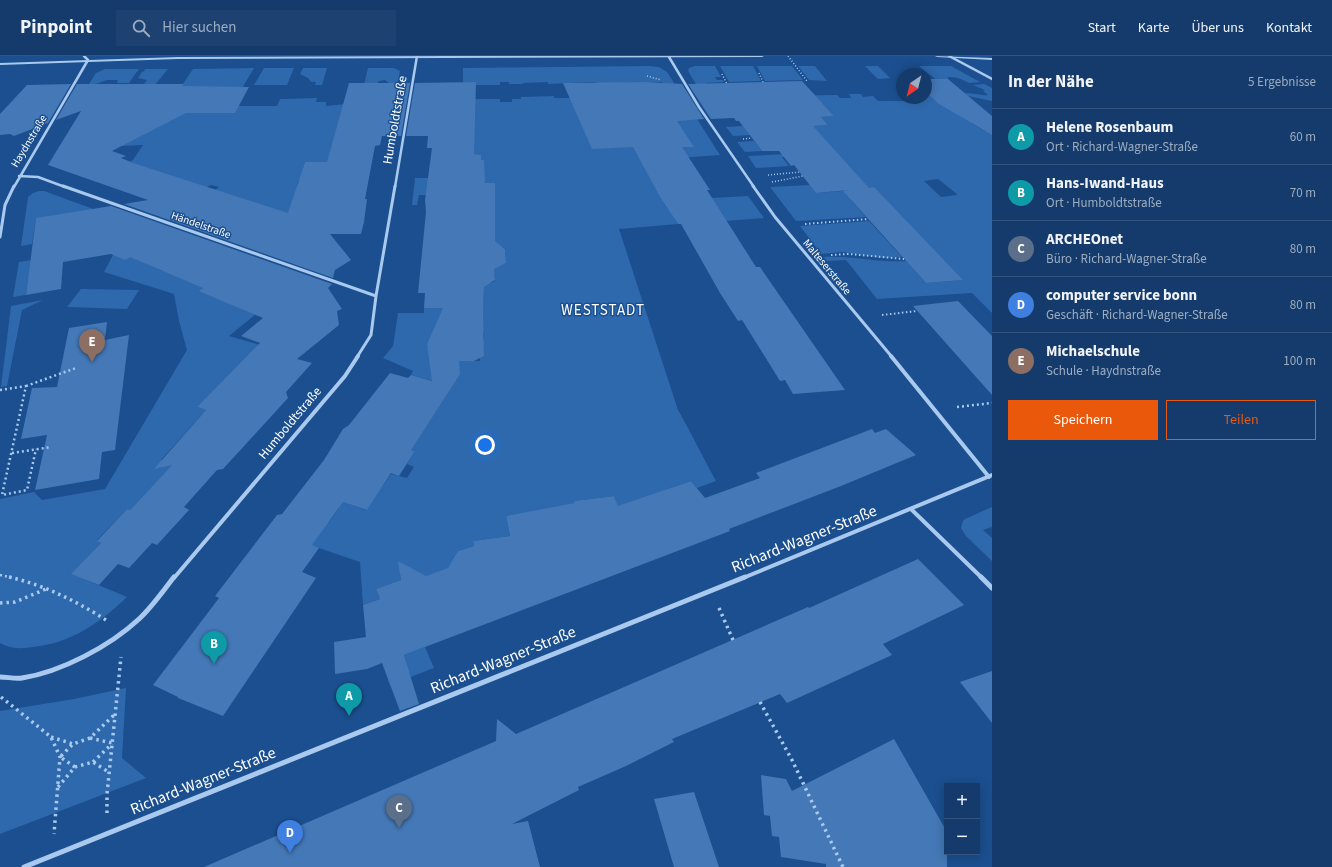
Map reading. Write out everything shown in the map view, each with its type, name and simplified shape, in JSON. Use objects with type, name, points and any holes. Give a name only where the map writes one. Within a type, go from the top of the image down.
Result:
[{"type":"street","points":[[84,56],[88,60]]},
{"type":"street","points":[[0,64],[178,58],[762,56]]},
{"type":"street","points":[[937,56],[992,59]]},
{"type":"street","points":[[949,56],[992,79]]},
{"type":"street","name":"Humboldtstraße","points":[[0,677],[21,678],[78,660],[106,645],[124,632],[138,619],[345,376],[372,335],[376,296],[417,57]]},
{"type":"street","name":"Malteserstraße","points":[[668,57],[694,99],[751,184],[781,225],[807,258],[860,318],[990,476]]},
{"type":"street","name":"Haydnstraße","points":[[0,237],[5,205],[19,176],[88,60]]},
{"type":"street","name":"Händelstraße","points":[[19,176],[38,178],[376,296]]},
{"type":"street","name":"Richard-Wagner-Straße","points":[[24,867],[712,591],[990,476]]},
{"type":"street","points":[[911,508],[992,588]]},
{"type":"path","points":[[788,56],[807,81]]},
{"type":"path","points":[[746,176],[800,172]]},
{"type":"path","points":[[751,184],[803,176]]},
{"type":"path","points":[[781,225],[868,219]]},
{"type":"path","points":[[807,258],[844,254],[885,259],[904,259]]},
{"type":"path","points":[[860,318],[917,311]]},
{"type":"path","points":[[0,390],[26,386],[76,368]]},
{"type":"path","points":[[26,386],[12,453],[1,495],[27,490],[36,449]]},
{"type":"path","points":[[934,409],[992,403]]},
{"type":"path","points":[[12,453],[51,447]]},
{"type":"path","points":[[0,575],[46,588],[68,597],[124,632],[107,794]]},
{"type":"path","points":[[0,603],[15,602],[46,588]]},
{"type":"path","points":[[712,591],[733,640]]},
{"type":"path","points":[[0,697],[50,737],[73,744]]},
{"type":"path","points":[[760,702],[792,760],[843,867]]},
{"type":"path","points":[[52,856],[60,757],[73,744],[90,738],[115,714]]},
{"type":"path","points":[[50,737],[60,757],[75,767]]},
{"type":"path","points":[[90,738],[112,743]]},
{"type":"path","points":[[58,787],[75,767],[93,762],[112,743]]},
{"type":"path","points":[[93,762],[110,772]]},
{"type":"shaded area","points":[[695,66],[715,66],[721,77],[715,77],[717,80],[723,80],[724,82],[706,83],[711,94],[702,94],[688,71],[689,68]]},
{"type":"shaded area","points":[[720,66],[753,66],[761,81],[729,82]]},
{"type":"shaded area","points":[[757,66],[792,66],[803,80],[765,81]]},
{"type":"shaded area","points":[[798,66],[815,66],[827,81],[809,80]]},
{"type":"shaded area","points":[[865,66],[878,66],[890,78],[878,79]]},
{"type":"shaded area","points":[[919,66],[951,66],[980,82],[969,83],[959,78],[951,77],[948,77],[948,79],[935,79],[932,77],[932,68],[921,68]]},
{"type":"shaded area","points":[[659,67],[667,72],[720,155],[650,160],[694,199],[748,196],[764,218],[726,221],[674,218],[678,224],[619,229],[678,410],[716,481],[697,488],[691,481],[670,488],[620,512],[614,496],[575,501],[576,506],[536,539],[528,512],[506,516],[510,536],[473,541],[474,546],[458,551],[455,566],[420,579],[400,571],[401,580],[376,589],[380,599],[363,605],[360,562],[307,544],[321,525],[329,522],[339,508],[338,500],[366,510],[391,474],[407,478],[414,467],[407,464],[415,451],[407,449],[436,382],[411,375],[413,371],[383,358],[393,346],[398,313],[424,313],[424,308],[483,307],[484,283],[491,283],[495,281],[495,275],[490,272],[480,272],[506,263],[505,249],[503,247],[479,248],[485,180],[469,179],[481,160],[481,155],[471,154],[472,99],[500,99],[500,102],[512,102],[512,99],[521,99],[521,97],[554,96],[554,98],[573,98],[665,89],[662,82],[597,84],[596,82],[590,82],[548,84],[548,82],[509,84],[509,82],[500,82],[500,85],[473,85],[472,82],[463,82],[463,68]],"holes":[[[481,332],[484,333],[484,339],[480,341],[480,361],[459,361],[428,348],[427,346],[429,340]]]},
{"type":"shaded area","points":[[254,68],[228,112],[238,106],[277,106],[280,99],[317,98],[316,102],[326,102],[326,106],[346,104],[388,85],[389,83],[385,80],[379,81],[376,85],[364,85],[368,68],[394,68],[400,71],[390,124],[328,162],[305,162],[303,168],[321,180],[298,181],[297,186],[309,225],[215,190],[219,187],[211,185],[205,188],[121,167],[133,160],[143,145],[99,147],[170,103],[193,69]]},
{"type":"shaded area","points":[[264,68],[294,68],[287,85],[254,85]]},
{"type":"shaded area","points":[[303,68],[327,68],[322,85],[315,85],[316,82],[311,82],[308,78],[300,74]]},
{"type":"shaded area","points":[[105,69],[139,69],[129,83],[117,83],[118,80],[107,80],[87,87],[96,73]]},
{"type":"shaded area","points":[[145,69],[168,69],[154,86],[144,84],[147,80],[138,78],[142,72],[145,71]]},
{"type":"shaded area","points":[[984,84],[992,88],[992,101],[968,96],[965,93],[988,95],[983,91],[985,90],[973,85]]},
{"type":"shaded area","points":[[849,94],[861,94],[863,97],[873,96],[878,101],[896,101],[896,104],[932,104],[932,96],[971,123],[987,132],[992,133],[992,313],[972,293],[877,299],[846,260],[827,261],[824,257],[906,261],[926,283],[962,280],[849,198],[866,217],[796,221],[770,187],[810,185],[816,193],[843,191],[860,178],[854,172],[844,172],[805,126],[828,125],[821,117],[834,116],[822,103],[778,96],[837,95],[840,98],[851,98]],"holes":[[[938,179],[957,195],[941,197],[924,181]]]},
{"type":"shaded area","points":[[743,126],[750,135],[733,136],[726,127]]},
{"type":"shaded area","points":[[754,141],[762,151],[745,152],[737,142]]},
{"type":"shaded area","points":[[805,153],[806,156],[782,157],[789,166],[756,168],[748,156]]},
{"type":"shaded area","points":[[415,178],[450,178],[432,195],[419,195],[417,205],[412,205]]},
{"type":"shaded area","points":[[39,191],[44,191],[137,225],[36,218],[32,244],[21,246],[28,197]]},
{"type":"shaded area","points":[[869,221],[902,257],[883,258],[842,252],[821,254],[800,226]]},
{"type":"shaded area","points":[[113,255],[131,256],[162,271],[166,269],[207,285],[198,291],[213,297],[262,309],[229,336],[260,345],[197,407],[206,410],[161,460],[173,464],[130,510],[127,509],[97,540],[101,543],[72,574],[127,597],[95,623],[60,641],[33,647],[21,648],[8,646],[0,643],[0,499],[34,492],[42,500],[105,489],[187,350],[179,321],[174,294],[104,272]]},
{"type":"shaded area","points":[[31,260],[26,295],[13,297],[19,262]]},
{"type":"shaded area","points":[[81,289],[139,290],[127,309],[67,307]]},
{"type":"shaded area","points":[[43,300],[22,310],[7,386],[1,387],[11,306]]},
{"type":"shaded area","points":[[992,507],[992,527],[983,530],[992,538],[992,561],[966,536],[961,528],[965,519]]},
{"type":"shaded area","points":[[425,647],[434,668],[390,685],[385,670],[406,662],[404,655]]},
{"type":"shaded area","points":[[126,688],[122,758],[146,778],[0,834],[0,711],[74,699]]},
{"type":"building","points":[[932,79],[948,79],[992,116],[992,135],[939,104],[932,98]]},
{"type":"building","points":[[802,81],[834,116],[821,117],[828,125],[813,126],[869,188],[874,187],[963,280],[926,283],[843,191],[850,190],[816,193],[794,165],[791,166],[779,151],[762,151],[739,121],[736,121],[734,118],[711,119],[688,84]]},
{"type":"building","points":[[476,82],[474,154],[481,155],[481,160],[484,160],[485,183],[495,183],[495,241],[505,249],[506,263],[494,269],[495,280],[484,287],[484,356],[474,361],[459,361],[460,374],[411,450],[415,451],[399,476],[391,473],[367,510],[343,502],[312,545],[319,548],[302,572],[316,578],[223,716],[178,698],[153,685],[219,598],[215,596],[277,515],[282,514],[324,460],[343,429],[349,425],[390,373],[408,378],[411,375],[432,381],[427,344],[443,308],[424,308],[425,293],[418,293],[426,212],[425,200],[432,148],[427,148],[428,136],[406,136],[415,83]]},
{"type":"building","points":[[645,82],[682,84],[704,119],[677,121],[694,147],[682,147],[710,190],[707,190],[756,267],[760,267],[845,390],[793,394],[785,380],[780,381],[742,320],[738,321],[720,293],[681,224],[678,224],[659,195],[633,147],[592,149],[563,83]]},
{"type":"building","points":[[349,83],[410,83],[401,136],[382,136],[380,145],[375,146],[365,199],[367,199],[361,234],[330,234],[351,260],[335,270],[333,278],[124,204],[148,200],[48,165],[81,111],[56,120],[77,84],[184,84],[182,86],[249,87],[235,113],[186,113],[112,151],[126,156],[121,158],[130,162],[288,213],[305,162],[327,162]]},
{"type":"building","points":[[71,84],[48,123],[14,136],[10,134],[0,135],[0,114],[27,85]]},
{"type":"building","points":[[111,206],[332,284],[328,288],[342,309],[337,311],[339,325],[297,359],[312,363],[286,392],[288,398],[223,469],[217,470],[184,507],[189,510],[157,545],[152,543],[129,568],[118,564],[99,585],[71,574],[101,543],[97,541],[127,509],[130,510],[172,465],[154,469],[206,410],[197,407],[260,343],[241,336],[263,318],[198,291],[203,288],[130,257],[125,260],[111,254],[63,262],[61,289],[26,295],[36,218]]},
{"type":"building","points":[[958,301],[992,336],[992,395],[913,306]]},
{"type":"building","points":[[107,322],[105,340],[129,335],[115,450],[102,452],[99,479],[35,490],[47,435],[21,439],[32,388],[57,387],[69,328]]},
{"type":"building","points":[[872,429],[875,433],[886,429],[916,455],[841,486],[729,529],[730,531],[404,655],[419,704],[400,711],[382,663],[367,669],[335,674],[334,642],[366,637],[363,605],[380,599],[376,589],[401,580],[398,561],[426,576],[448,568],[458,551],[474,546],[473,541],[510,536],[506,516],[575,503],[574,501],[614,496],[618,506],[691,481],[705,498],[760,478],[756,473]]},
{"type":"building","points":[[918,559],[964,605],[883,644],[892,655],[787,703],[780,694],[672,739],[674,742],[626,766],[578,787],[579,790],[512,824],[528,821],[540,867],[204,867],[496,741],[497,719],[516,734],[808,607],[809,608]]},
{"type":"building","points":[[992,671],[992,723],[960,682]]},
{"type":"building","points":[[894,739],[944,827],[944,855],[947,855],[947,867],[826,867],[826,864],[781,857],[779,837],[772,836],[770,816],[764,815],[761,775],[786,779],[792,791]]},
{"type":"building","points":[[694,792],[719,867],[674,867],[654,799]]},
{"type":"place","name":"Michaelschule","points":[[92,362]]},
{"type":"place","name":"Hans-Iwand-Haus","points":[[214,664]]},
{"type":"place","name":"Helene Rosenbaum","points":[[349,716]]},
{"type":"place","name":"ARCHEOnet","points":[[399,828]]},
{"type":"place","name":"computer service bonn","points":[[290,853]]},
{"type":"district","name":"WESTSTADT","points":[[603,310]]}]
